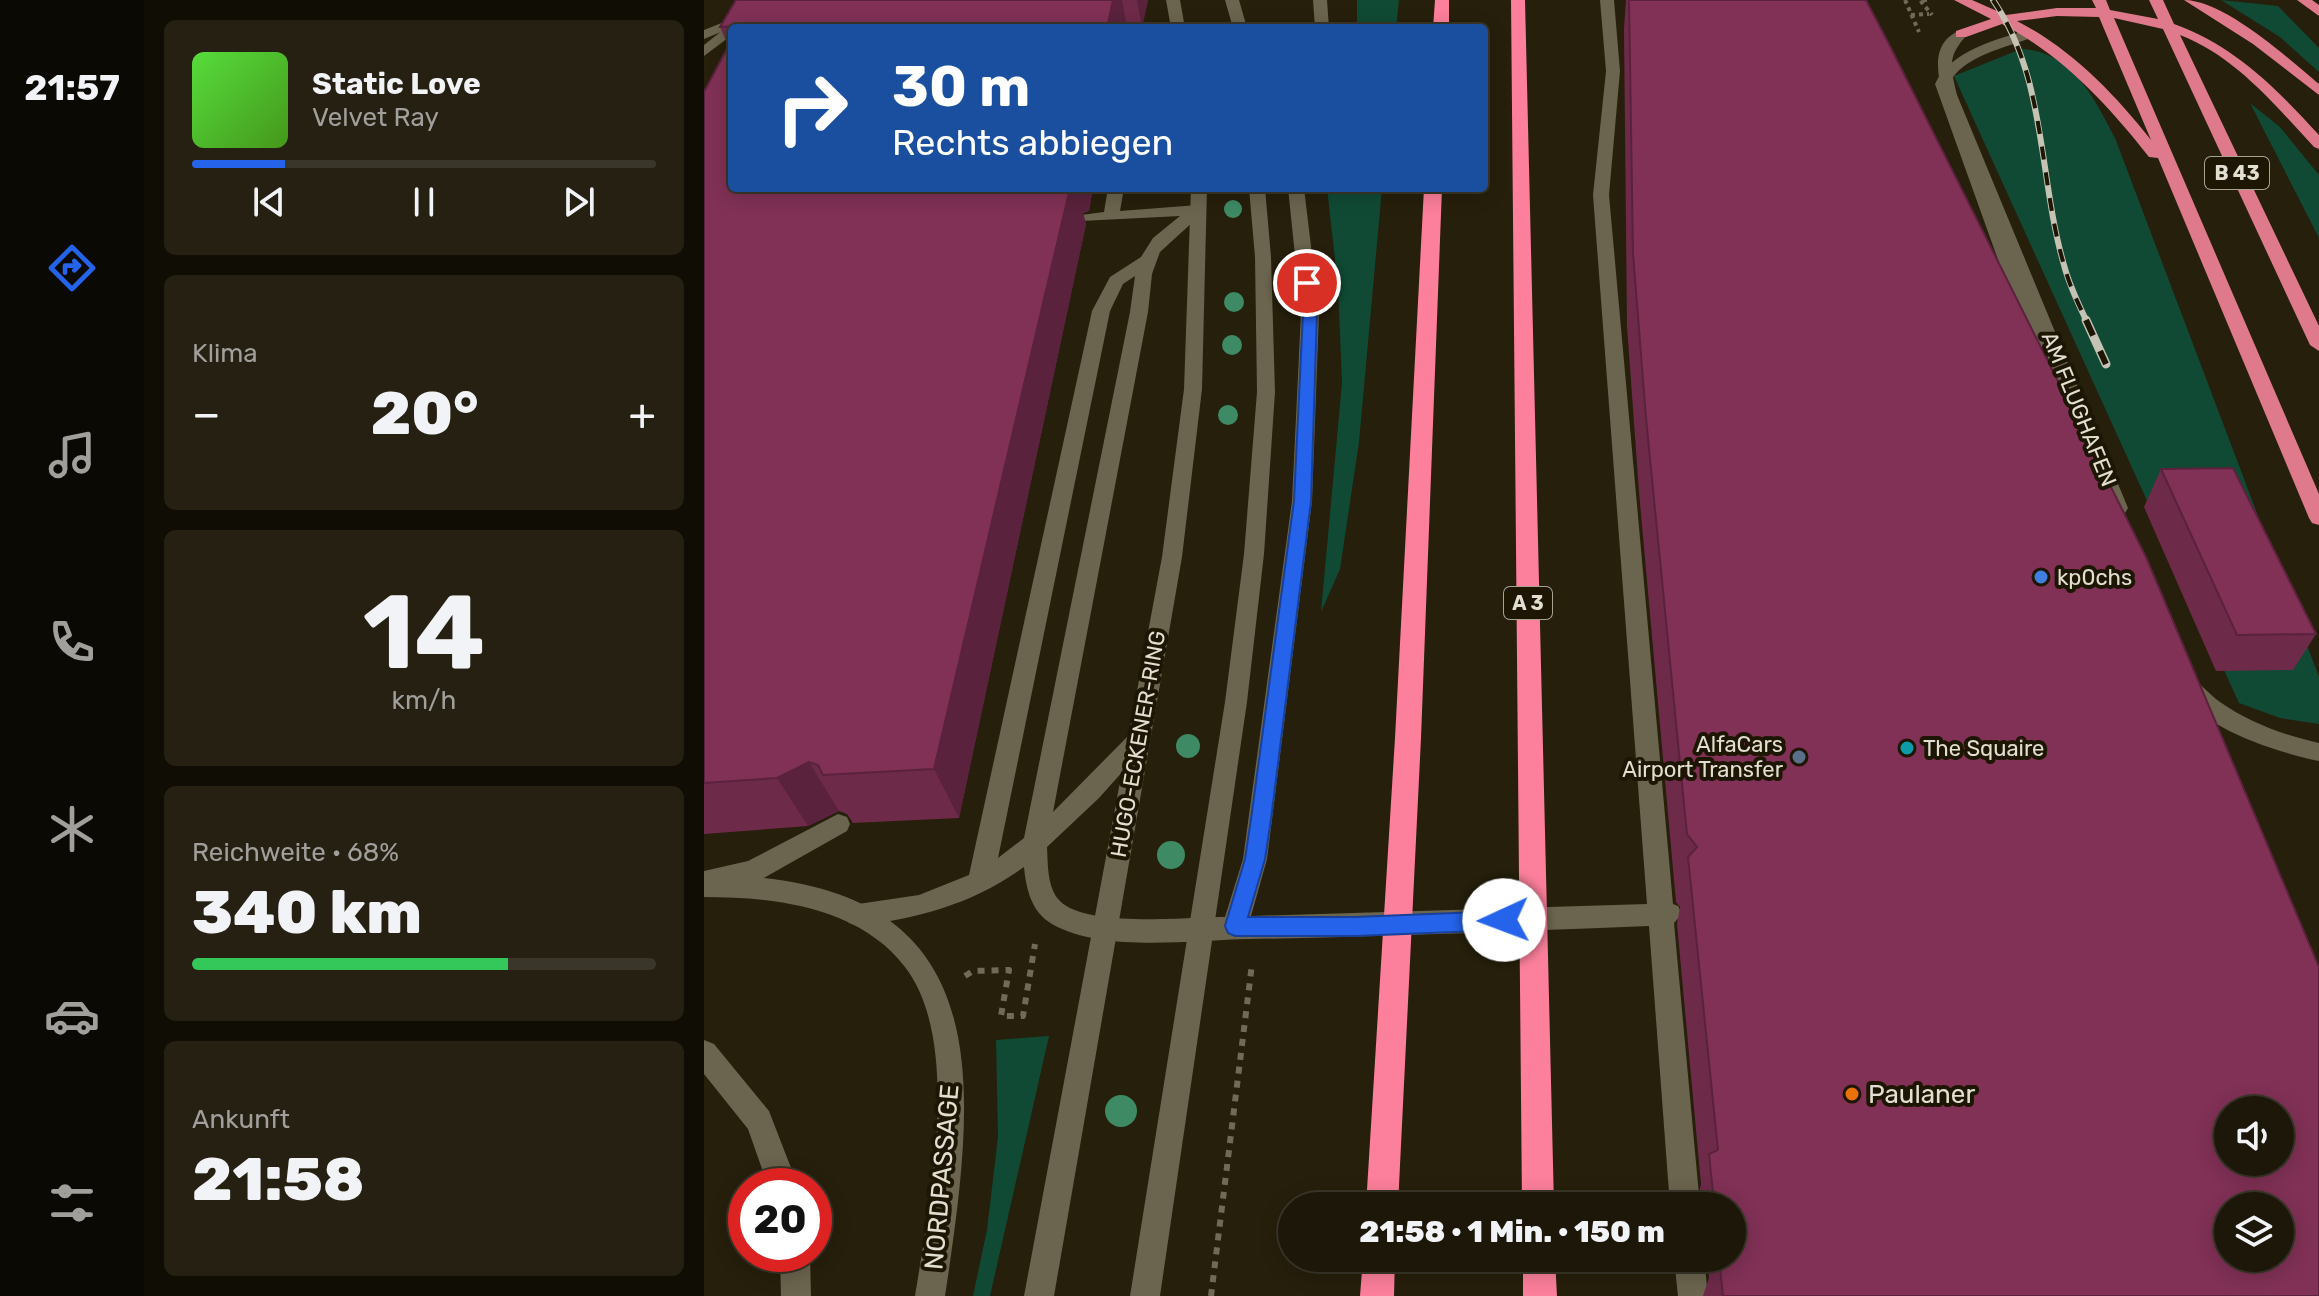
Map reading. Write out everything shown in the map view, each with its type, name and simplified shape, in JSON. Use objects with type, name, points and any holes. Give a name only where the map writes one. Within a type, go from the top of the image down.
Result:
[{"type":"highway","points":[[1441,24],[1442,0]]},
{"type":"highway","name":"A 3","points":[[1518,0],[1538,1192]]},
{"type":"highway","points":[[1961,0],[2029,34],[2082,70],[2120,111],[2174,180]]},
{"type":"highway","name":"B 43","points":[[2099,0],[2319,518]]},
{"type":"highway","name":"B 43","points":[[2156,0],[2319,345]]},
{"type":"highway","points":[[2191,0],[2286,62],[2319,91]]},
{"type":"highway","points":[[2304,0],[2319,12]]},
{"type":"highway","points":[[1961,34],[1977,24],[2024,10],[2067,8],[2157,21],[2203,40],[2248,71],[2319,144]]},
{"type":"highway","points":[[1383,1192],[1408,738],[1433,192]]},
{"type":"highway","points":[[1377,1296],[1378,1272]]},
{"type":"highway","points":[[1539,1272],[1540,1296]]},
{"type":"street","points":[[729,24],[791,0]]},
{"type":"street","points":[[1173,0],[1177,24]]},
{"type":"street","points":[[1232,0],[1239,24]]},
{"type":"street","points":[[1320,0],[1322,24]]},
{"type":"street","points":[[1607,0],[1613,71],[1601,195],[1684,1192]]},
{"type":"street","points":[[736,24],[743,18]]},
{"type":"street","points":[[704,35],[728,25]]},
{"type":"street","points":[[704,52],[728,31]]},
{"type":"street","name":"AM FLUGHAFEN","points":[[1961,34],[1947,46],[1944,58],[1943,69],[1950,95],[2121,528],[2035,339],[1942,84],[1949,70],[1961,63],[2029,34]]},
{"type":"street","points":[[1111,217],[1115,192]]},
{"type":"street","name":"HUGO-ECKENER-RING","points":[[1039,1296],[1172,557],[1193,389],[1199,192]]},
{"type":"street","points":[[1145,1296],[1236,702],[1254,554],[1266,392],[1263,257],[1257,192]]},
{"type":"street","points":[[1235,926],[1257,845],[1302,501],[1310,313],[1297,192]]},
{"type":"street","points":[[1087,218],[1198,210]]},
{"type":"street","points":[[1198,210],[1154,244],[1142,275],[1139,312],[1035,844],[1036,880],[1041,900],[1057,915],[1080,925],[1118,930],[1355,926],[1669,914]]},
{"type":"street","points":[[980,882],[1101,311],[1116,281],[1147,260]]},
{"type":"street","points":[[2205,723],[2180,668],[2189,688],[2219,712],[2268,738],[2319,752]]},
{"type":"street","points":[[858,915],[920,906],[980,882],[1051,829],[1138,741]]},
{"type":"street","points":[[704,884],[753,871],[838,824]]},
{"type":"street","name":"NORDPASSAGE","points":[[704,884],[754,885],[823,899],[858,915],[897,941],[917,962],[934,997],[947,1039],[951,1076],[944,1202],[930,1296]]},
{"type":"street","points":[[704,1053],[759,1121],[776,1168]]},
{"type":"street","points":[[795,1272],[796,1296]]},
{"type":"street","points":[[1690,1272],[1693,1296]]},
{"type":"path","points":[[1911,15],[1929,15],[1920,0],[1926,0]]},
{"type":"path","points":[[1009,970],[1001,1016],[1023,1016],[1033,958]]},
{"type":"green space","points":[[1357,0],[1399,0],[1396,24],[1357,24]]},
{"type":"green space","points":[[2221,0],[2278,6],[2319,48],[2319,72],[2280,37]]},
{"type":"green space","points":[[2021,49],[2039,52],[2068,67],[2099,108],[2115,138],[2319,677],[2319,724],[2280,718],[2239,703],[1954,76]]},
{"type":"green space","points":[[2250,103],[2280,127],[2319,175],[2319,238]]},
{"type":"green space","points":[[1327,192],[1382,192],[1359,442],[1340,569],[1321,612],[1342,383],[1338,286]]},
{"type":"green space","points":[[1049,1036],[990,1296],[973,1296],[987,1230],[998,1137],[996,1040]]},
{"type":"building","points":[[736,0],[1113,0],[1108,24],[728,24],[728,27],[720,27]]},
{"type":"building","name":"The Squaire","points":[[1629,0],[1866,0],[2146,557],[2319,967],[2319,1296],[1723,1296],[1720,1272],[1746,1272],[1746,1192],[1713,1192],[1709,1154],[1718,1150],[1688,857],[1697,847],[1687,834],[1633,253]]},
{"type":"building","points":[[728,47],[728,192],[1069,192],[934,769],[823,775],[818,765],[809,762],[777,778],[704,783],[704,92]]},
{"type":"building","points":[[2233,468],[2316,634],[2237,635],[2161,469]]},
{"type":"railway","points":[[1993,0],[2023,62],[2068,280],[2087,322]]},
{"type":"railway","points":[[2086,320],[2106,364]]},
{"type":"place","name":"kp0chs","points":[[2041,577]]},
{"type":"place","name":"The Squaire","points":[[1907,748]]},
{"type":"place","name":"AlfaCars Airport Transfer","points":[[1799,757]]},
{"type":"place","name":"Paulaner","points":[[1852,1094]]},
{"type":"route","points":[[1307,283],[1310,313],[1302,501],[1255,859],[1235,926],[1355,926],[1504,920]]}]
